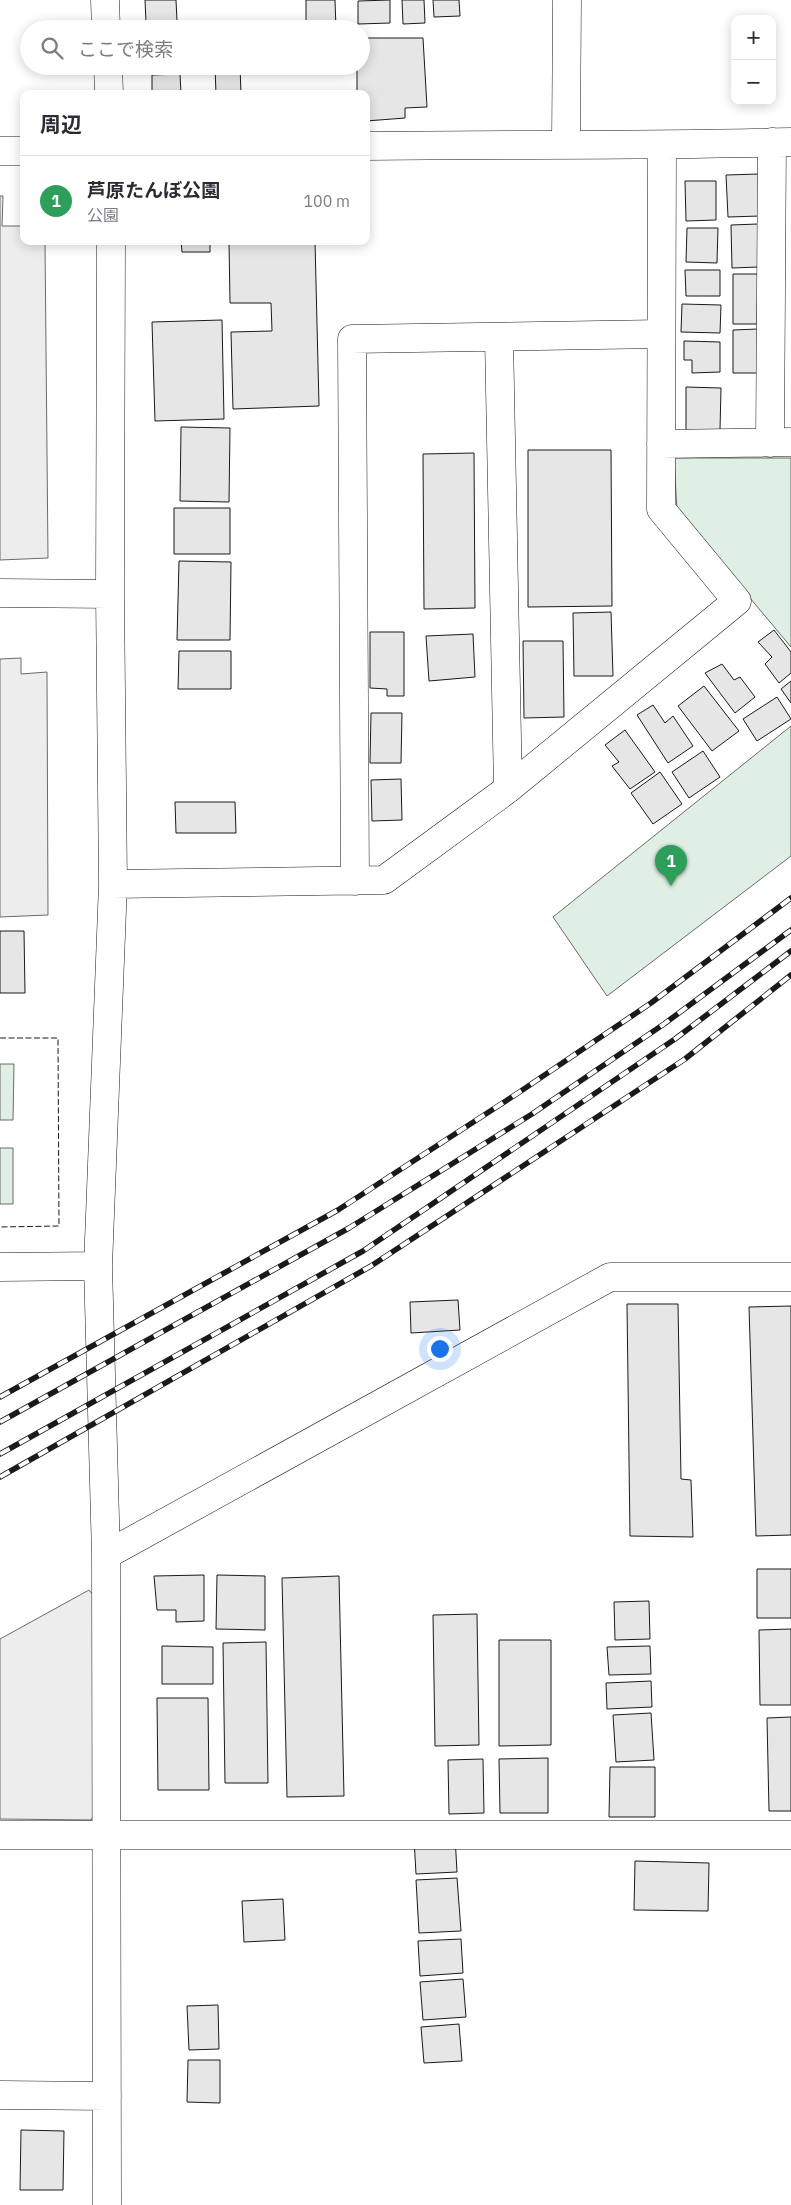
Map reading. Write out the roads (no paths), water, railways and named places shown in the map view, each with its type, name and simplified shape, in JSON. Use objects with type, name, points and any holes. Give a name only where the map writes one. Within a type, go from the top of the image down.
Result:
[{"type":"street","points":[[105,0],[106,20]]},
{"type":"street","points":[[566,143],[567,0]]},
{"type":"street","points":[[108,75],[109,90]]},
{"type":"street","points":[[370,146],[566,143],[662,145],[782,142],[781,442],[661,444]]},
{"type":"street","points":[[113,884],[384,880],[508,789],[737,601],[661,509],[662,145]]},
{"type":"street","points":[[0,151],[20,151]]},
{"type":"street","points":[[108,2205],[106,1555],[98,1266],[113,884],[110,594],[111,245]]},
{"type":"street","points":[[355,881],[352,339],[660,334]]},
{"type":"street","points":[[499,338],[508,789]]},
{"type":"street","points":[[0,593],[110,594]]},
{"type":"street","points":[[0,1267],[98,1266]]},
{"type":"street","points":[[106,1555],[610,1277],[791,1277]]},
{"type":"street","points":[[0,1835],[791,1835]]},
{"type":"street","points":[[0,2095],[107,2096]]},
{"type":"railway","points":[[0,1397],[338,1210],[518,1093],[651,1003],[791,898]]},
{"type":"railway","points":[[0,1422],[349,1228],[532,1114],[664,1024],[791,930]]},
{"type":"railway","points":[[0,1454],[363,1251],[675,1039],[791,951]]},
{"type":"railway","points":[[0,1477],[371,1266],[685,1059],[791,975]]},
{"type":"place","name":"芦原たんぼ公園","points":[[671,886]]}]
